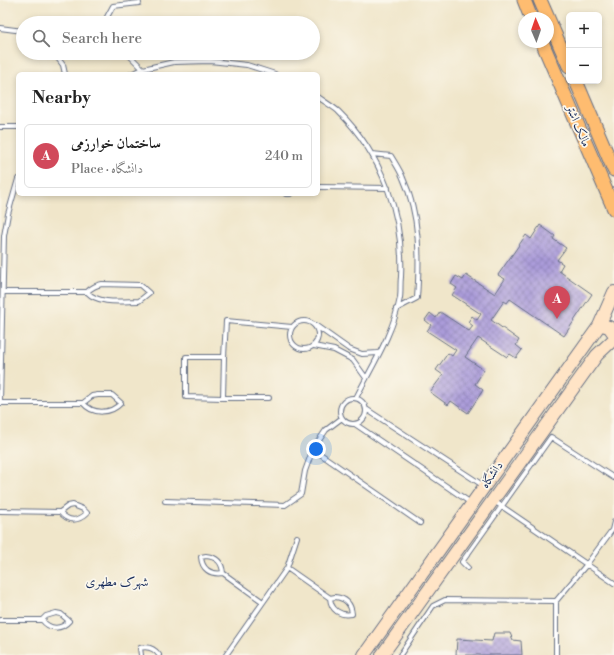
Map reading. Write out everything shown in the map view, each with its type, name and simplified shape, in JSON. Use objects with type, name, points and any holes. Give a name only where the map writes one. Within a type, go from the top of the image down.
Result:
[{"type":"main road","points":[[524,0],[529,12]]},
{"type":"main road","points":[[540,0],[566,59]]},
{"type":"main road","name":"مالک اشتر","points":[[545,48],[614,209]]},
{"type":"main road","name":"مالک اشتر","points":[[577,84],[614,170]]},
{"type":"main road","name":"دانشگاه","points":[[364,655],[599,326],[614,292]]},
{"type":"main road","points":[[599,326],[602,325],[609,327],[614,334]]},
{"type":"main road","name":"دانشگاه","points":[[382,655],[497,503],[597,354],[614,339]]},
{"type":"lane","points":[[108,16],[113,6],[139,3]]},
{"type":"lane","points":[[0,28],[16,30]]},
{"type":"lane","points":[[59,60],[63,65],[65,72]]},
{"type":"lane","points":[[134,60],[143,69]]},
{"type":"lane","points":[[136,72],[174,62],[210,61],[247,65],[269,72]]},
{"type":"lane","points":[[320,98],[337,110],[353,128],[372,154],[388,188],[395,209],[399,231],[402,264],[400,298],[390,331],[356,398]]},
{"type":"lane","points":[[0,127],[16,127]]},
{"type":"lane","points":[[372,154],[391,156],[403,178],[417,229],[419,264],[417,298],[396,309]]},
{"type":"lane","points":[[16,186],[2,236],[3,292],[0,402],[83,403],[87,399],[98,395],[112,395],[121,403],[112,411],[98,412],[87,408],[83,403]]},
{"type":"lane","points":[[320,187],[388,188]]},
{"type":"lane","points":[[3,292],[87,292],[96,299],[139,301],[149,293],[140,286],[102,284],[91,288],[87,292]]},
{"type":"lane","points":[[224,398],[226,321],[292,327]]},
{"type":"lane","points":[[366,378],[353,360],[334,350],[314,346],[306,350],[296,348],[289,336],[292,327],[295,323],[305,321],[314,324],[349,348],[362,354],[378,353]]},
{"type":"lane","points":[[314,324],[317,328],[318,337],[314,346]]},
{"type":"lane","points":[[224,357],[186,357],[186,397],[269,398]]},
{"type":"lane","points":[[355,424],[364,419],[366,409],[365,404],[356,398],[351,398],[343,404],[341,408],[342,418],[350,424],[355,424],[472,504]]},
{"type":"lane","points":[[366,409],[484,486]]},
{"type":"lane","points":[[165,501],[284,505],[301,494],[305,471],[313,449],[326,430],[342,418]]},
{"type":"lane","points":[[468,568],[462,562],[497,503],[551,437],[614,478]]},
{"type":"lane","points":[[313,449],[420,523]]},
{"type":"lane","points":[[497,503],[614,583]]},
{"type":"lane","points":[[0,511],[60,512],[63,516],[73,520],[78,519],[87,513],[83,509],[73,505],[63,508],[60,512]]},
{"type":"lane","points":[[556,655],[556,601],[587,564],[612,530],[614,522]]},
{"type":"lane","points":[[226,655],[286,568],[297,537]]},
{"type":"lane","points":[[223,573],[220,562],[212,556],[201,557],[207,571],[212,573],[223,573],[263,602]]},
{"type":"lane","points":[[286,568],[330,598],[335,597],[345,600],[349,603],[352,614],[347,615],[336,612],[330,603],[330,598]]},
{"type":"lane","points":[[400,655],[433,606],[445,600],[556,601]]},
{"type":"lane","points":[[0,620],[42,620],[50,627],[55,628],[65,625],[69,621],[61,614],[56,613],[46,616],[42,620]]},
{"type":"lane","points":[[141,655],[140,648],[145,647],[155,650],[159,655]]},
{"type":"building","points":[[540,225],[555,236],[553,239],[566,248],[557,260],[563,264],[559,271],[592,294],[564,336],[510,299],[507,303],[504,301],[491,320],[519,340],[516,345],[522,350],[516,358],[510,354],[507,357],[478,338],[465,357],[484,370],[475,384],[483,390],[468,413],[451,401],[448,405],[430,392],[443,375],[436,370],[448,353],[452,356],[456,350],[427,331],[431,325],[425,320],[430,313],[436,318],[440,312],[469,331],[473,326],[468,322],[472,316],[477,320],[481,314],[452,295],[457,288],[451,284],[456,276],[463,280],[466,275],[495,294],[505,279],[498,275],[526,235],[531,239]]},
{"type":"building","points":[[494,633],[510,633],[513,640],[521,641],[522,655],[456,655],[457,639],[492,641]]},
{"type":"place","name":"ساختمان خوارزمی","points":[[557,319]]},
{"type":"district","name":"شهرک مطهری","points":[[117,582]]}]
